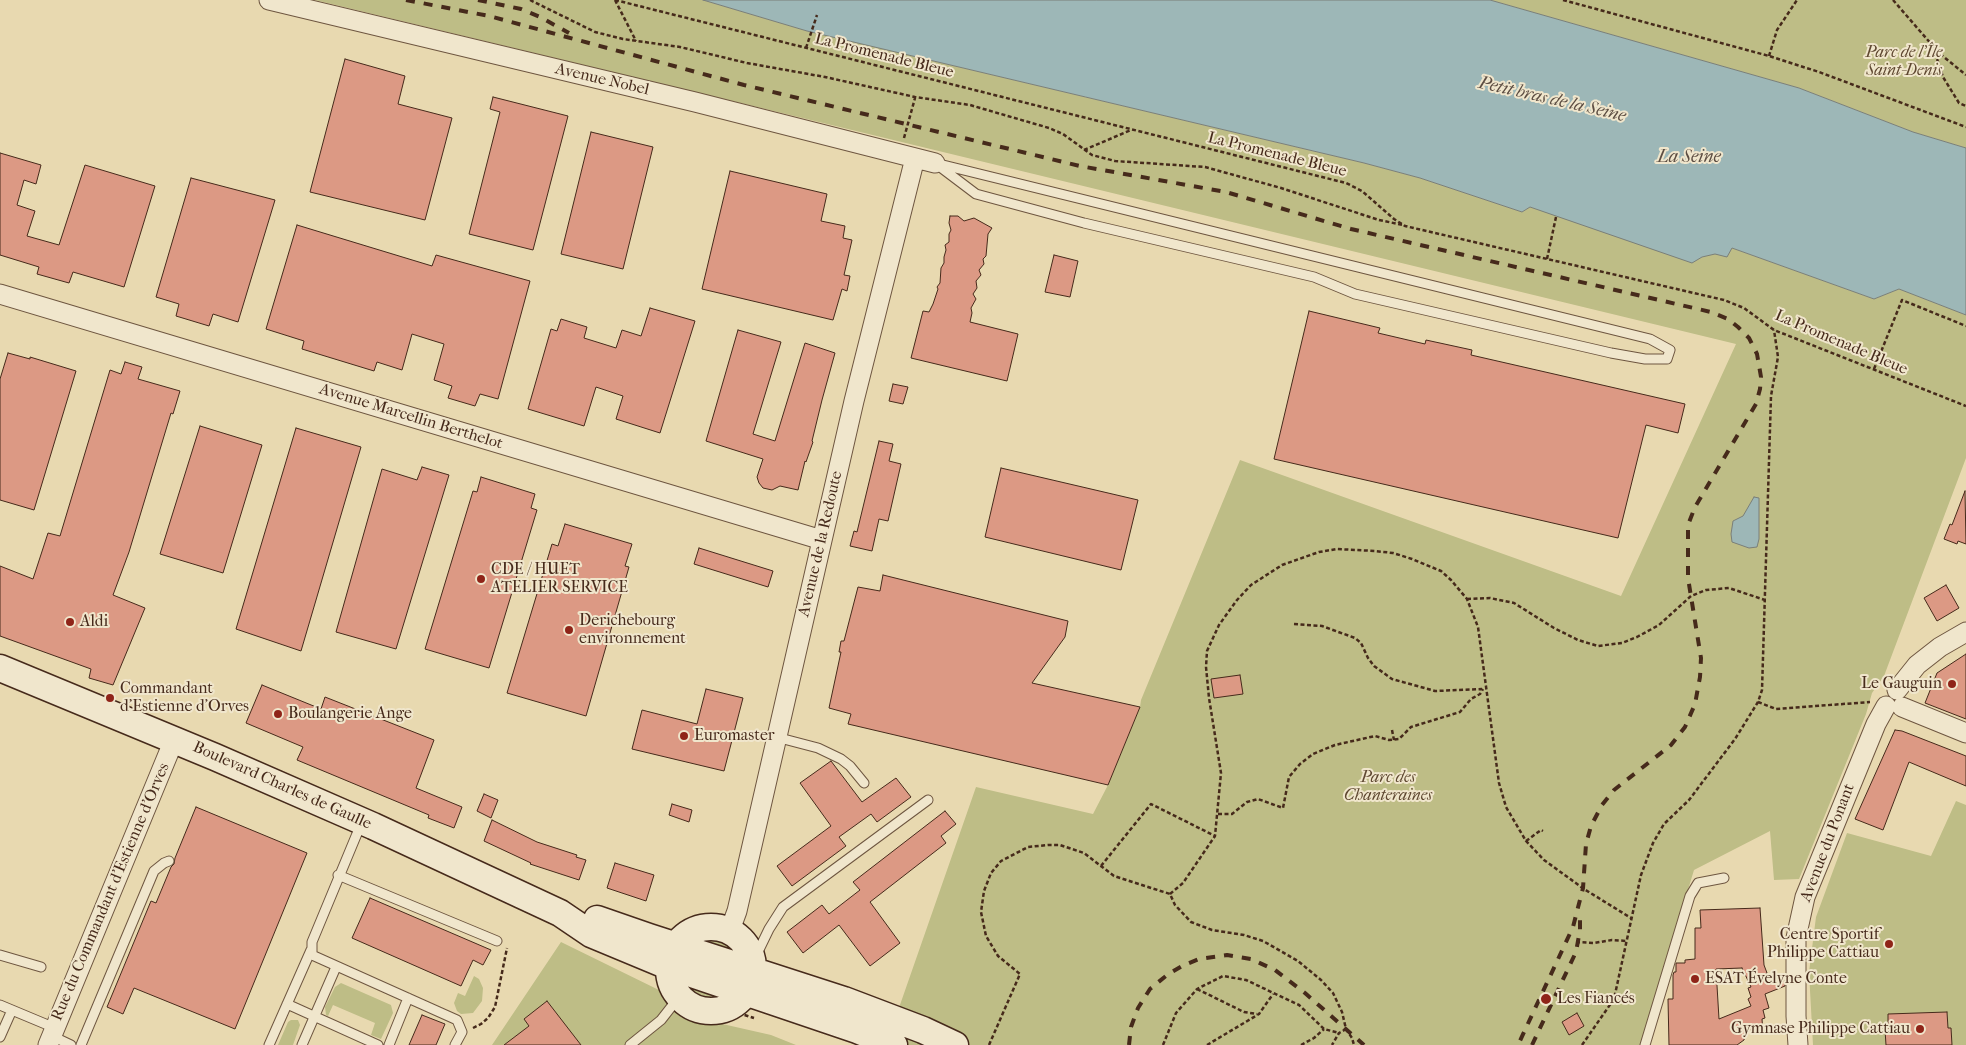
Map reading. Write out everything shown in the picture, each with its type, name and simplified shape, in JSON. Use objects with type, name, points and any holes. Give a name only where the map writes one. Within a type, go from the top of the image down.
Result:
[{"type":"main road","name":"Boulevard Charles de Gaulle","points":[[0,668],[362,821],[560,913],[591,934],[751,975],[877,1011],[954,1045]]},
{"type":"main road","points":[[708,926],[730,930],[743,940],[749,950],[751,975],[733,1005],[718,1011],[694,1008],[679,997],[673,987],[671,956],[682,937],[694,930],[708,926]]},
{"type":"main road","name":"Boulevard Charles de Gaulle","points":[[751,975],[857,1030],[894,1045]]},
{"type":"street","name":"Avenue Nobel","points":[[269,0],[695,102],[935,164]]},
{"type":"street","name":"Avenue de la Redoute","points":[[730,930],[737,911],[854,401],[907,156]]},
{"type":"street","name":"Avenue Marcellin Berthelot","points":[[0,294],[822,540]]},
{"type":"street","name":"Avenue du Ponant","points":[[1798,1045],[1796,938],[1805,897],[1876,724],[1917,664],[1940,646],[1966,632]]},
{"type":"street","points":[[1892,701],[1966,733]]},
{"type":"street","name":"Rue du Commandant d'Estienne d'Orves","points":[[52,1036],[174,740]]},
{"type":"lane","points":[[935,164],[1650,339],[1670,350],[1667,360],[1646,359],[1611,353],[1356,294],[1314,277],[1084,223],[976,194],[935,164]]},
{"type":"lane","points":[[776,737],[818,748],[841,759],[850,766],[864,783]]},
{"type":"lane","points":[[751,975],[769,929],[783,907],[928,800]]},
{"type":"lane","points":[[269,1045],[311,949],[338,875],[362,821]]},
{"type":"lane","points":[[81,1045],[154,871],[168,861]]},
{"type":"lane","points":[[338,875],[497,941]]},
{"type":"lane","points":[[1645,1045],[1690,896],[1698,883],[1724,878]]},
{"type":"lane","points":[[311,949],[312,955],[316,958],[457,1020],[462,1030],[455,1045]]},
{"type":"lane","points":[[0,954],[41,968]]},
{"type":"lane","points":[[302,1045],[336,967]]},
{"type":"lane","points":[[630,1045],[661,1020],[679,997]]},
{"type":"lane","points":[[389,1045],[408,998]]},
{"type":"lane","points":[[287,1004],[314,1018],[378,1045]]},
{"type":"lane","points":[[0,1005],[12,1010],[52,1036],[71,1045]]},
{"type":"lane","points":[[0,1037],[12,1010]]},
{"type":"path","points":[[530,0],[595,32],[636,41],[680,47],[747,64],[970,106],[1049,128],[1063,134],[1084,150],[1115,161],[1205,167],[1404,226]]},
{"type":"path","points":[[615,0],[636,41]]},
{"type":"path","name":"La Promenade Bleue","points":[[615,0],[1346,182],[1362,191],[1404,226],[1724,300],[1744,308],[1774,330],[1966,406]]},
{"type":"path","points":[[1563,0],[1769,56],[1819,72],[1966,127]]},
{"type":"path","points":[[1769,56],[1776,30],[1798,0]]},
{"type":"path","points":[[1893,0],[1939,53],[1966,74]]},
{"type":"path","points":[[806,48],[817,15]]},
{"type":"path","points":[[1939,53],[1937,59],[1943,77],[1959,103],[1966,106]]},
{"type":"path","points":[[907,156],[915,97]]},
{"type":"path","points":[[1084,150],[1131,129]]},
{"type":"path","points":[[1547,259],[1556,217]]},
{"type":"path","points":[[1874,369],[1902,300],[1966,326]]},
{"type":"path","points":[[1582,1045],[1614,998],[1641,875],[1657,837],[1664,824],[1689,800],[1735,739],[1758,702],[1762,690],[1764,676],[1771,396],[1778,357],[1774,330]]},
{"type":"path","points":[[1170,894],[1183,884],[1215,836],[1221,773],[1206,677],[1207,651],[1212,639],[1226,614],[1251,585],[1282,564],[1319,552],[1337,549],[1393,553],[1412,559],[1441,571],[1467,599],[1478,627],[1485,689],[1502,794],[1510,815],[1526,841],[1557,871],[1631,918]]},
{"type":"path","points":[[1467,599],[1490,598],[1514,603],[1554,628],[1578,640],[1598,646],[1622,643],[1637,637],[1659,625],[1691,596],[1706,590],[1729,588],[1766,600]]},
{"type":"path","points":[[1294,624],[1322,626],[1355,638],[1361,643],[1374,666],[1392,679],[1436,691],[1485,689]]},
{"type":"path","points":[[1218,814],[1232,814],[1247,802],[1258,800],[1283,808],[1289,777],[1300,764],[1313,754],[1335,744],[1375,736],[1389,740],[1399,739],[1412,727],[1460,712],[1471,699],[1485,689]]},
{"type":"path","points":[[1758,702],[1776,710],[1892,701]]},
{"type":"path","points":[[1392,730],[1394,740]]},
{"type":"path","points":[[1100,866],[1151,804],[1215,836]]},
{"type":"path","points":[[1526,841],[1541,830],[1543,831]]},
{"type":"path","points":[[989,1045],[1020,974],[998,956],[986,936],[982,922],[981,901],[992,873],[1001,861],[1028,847],[1037,845],[1060,845],[1084,853],[1114,876],[1170,894],[1176,905],[1191,922],[1212,930],[1244,935],[1263,941],[1298,961],[1333,993],[1354,1045]]},
{"type":"path","points":[[462,1030],[481,1024],[488,1018],[495,1007],[508,945],[497,941]]},
{"type":"path","points":[[1576,942],[1627,941]]},
{"type":"path","points":[[1163,1045],[1176,1014],[1197,989],[1223,976],[1246,980],[1299,1005],[1324,1029],[1338,1033]]},
{"type":"path","points":[[1197,989],[1244,1012],[1259,1014]]},
{"type":"path","points":[[1207,1045],[1259,1014],[1273,994]]},
{"type":"path","points":[[1301,1045],[1314,1038],[1324,1029]]},
{"type":"path","points":[[1332,1045],[1338,1033],[1346,1029]]},
{"type":"green space","name":"Parc des Chanteraines","points":[[315,0],[703,0],[807,31],[1364,163],[1420,178],[1522,212],[1530,207],[1702,257],[1732,248],[1874,299],[1899,289],[1966,315],[1966,458],[1884,676],[1872,693],[1866,714],[1799,879],[1774,880],[1770,831],[1694,870],[1641,1045],[886,1045],[976,787],[1093,814],[1108,785],[1240,460],[1621,596],[1736,344]]},
{"type":"green space","name":"Parc de l'Île Saint-Denis","points":[[1490,0],[1966,0],[1966,148],[1913,132],[1799,88]]},
{"type":"green space","name":"Centre Sportif Philippe Cattiau","points":[[1956,801],[1966,805],[1966,1045],[1813,1045],[1809,972],[1816,917],[1847,833],[1931,856]]},
{"type":"green space","points":[[715,936],[726,939],[740,953],[695,939]]},
{"type":"green space","points":[[561,942],[663,992],[680,1012],[696,1018],[771,1035],[796,1045],[492,1045]]},
{"type":"green space","points":[[474,976],[479,979],[483,988],[482,1001],[473,1013],[461,1014],[457,1011],[454,1003],[458,993],[465,996]]},
{"type":"green space","points":[[679,981],[726,999],[713,1002],[695,999],[684,991]]},
{"type":"green space","points":[[341,983],[391,1005],[393,1013],[381,1039],[371,1035],[375,1023],[333,1005],[328,1016],[326,1015],[325,1007],[335,987]]},
{"type":"green space","points":[[298,1020],[300,1025],[293,1045],[278,1045],[288,1022]]},
{"type":"water","name":"La Seine","points":[[703,0],[1490,0],[1799,88],[1913,132],[1966,148],[1966,315],[1899,289],[1874,299],[1732,248],[1727,257],[1715,254],[1702,257],[1692,263],[1530,207],[1522,212],[1420,178],[1364,163],[807,31]]},
{"type":"water","points":[[1754,497],[1759,498],[1759,539],[1757,547],[1749,548],[1732,542],[1731,534],[1733,521],[1743,516]]},
{"type":"building","points":[[345,59],[405,76],[398,104],[452,118],[425,220],[310,192]]},
{"type":"building","points":[[493,97],[568,116],[533,250],[469,234],[500,112],[490,109]]},
{"type":"building","points":[[591,132],[653,147],[623,269],[561,254]]},
{"type":"building","points":[[0,153],[41,165],[36,184],[24,180],[17,205],[35,211],[27,236],[59,245],[85,165],[155,186],[124,287],[73,272],[69,283],[37,274],[39,267],[0,255]]},
{"type":"building","points":[[730,171],[827,194],[821,221],[845,226],[843,238],[852,240],[844,275],[850,276],[847,291],[842,289],[833,320],[702,289]]},
{"type":"building","points":[[191,178],[275,200],[238,322],[213,314],[209,326],[176,316],[179,304],[156,297]]},
{"type":"building","points":[[950,216],[958,216],[964,221],[974,218],[992,228],[988,234],[986,256],[983,259],[984,264],[979,270],[981,275],[976,281],[977,288],[973,294],[976,299],[971,308],[970,322],[1018,334],[1007,381],[911,358],[923,311],[929,312],[940,283],[941,268],[944,263],[946,250],[945,245],[949,242],[951,230]]},
{"type":"building","points":[[297,225],[432,266],[436,255],[530,281],[498,399],[480,394],[475,406],[448,398],[452,386],[434,380],[444,344],[412,334],[402,370],[377,362],[374,371],[302,349],[304,341],[266,329]]},
{"type":"building","points":[[1054,255],[1078,261],[1070,297],[1045,292]]},
{"type":"building","points":[[650,308],[695,321],[660,433],[616,419],[623,396],[596,387],[584,426],[528,409],[551,329],[557,331],[561,319],[587,327],[584,338],[616,348],[622,330],[641,336]]},
{"type":"building","points":[[1309,311],[1380,328],[1378,333],[1425,344],[1426,340],[1472,350],[1471,355],[1685,404],[1678,433],[1646,425],[1618,538],[1274,459]]},
{"type":"building","points":[[738,330],[781,342],[753,434],[775,441],[805,343],[835,353],[813,442],[805,461],[798,490],[780,486],[772,490],[763,488],[757,477],[763,459],[706,441]]},
{"type":"building","points":[[8,353],[30,359],[30,357],[76,371],[34,510],[0,500],[0,379]]},
{"type":"building","points":[[125,362],[142,367],[138,379],[180,391],[173,414],[171,413],[129,552],[113,595],[145,608],[113,685],[89,678],[91,669],[0,636],[0,566],[33,579],[48,533],[60,536],[110,370],[121,374]]},
{"type":"building","points":[[893,384],[908,387],[903,404],[889,401]]},
{"type":"building","points":[[200,426],[262,445],[223,573],[160,554]]},
{"type":"building","points":[[296,428],[361,447],[301,651],[236,629]]},
{"type":"building","points":[[879,441],[893,444],[889,461],[901,464],[888,521],[879,519],[872,551],[850,546],[854,531],[857,532]]},
{"type":"building","points":[[422,467],[449,475],[396,649],[336,632],[382,469],[417,480]]},
{"type":"building","points":[[1001,468],[1138,500],[1121,570],[985,537]]},
{"type":"building","name":"CDE / HUET ATELIER SERVICE","points":[[481,477],[535,494],[531,508],[537,510],[489,668],[425,649],[473,491],[477,492]]},
{"type":"building","points":[[1965,491],[1966,544],[1958,541],[1957,544],[1944,539],[1950,524],[1952,525]]},
{"type":"building","name":"Derichebourg environnement","points":[[565,524],[632,544],[625,566],[629,567],[586,716],[507,693],[552,544],[558,546]]},
{"type":"building","points":[[699,548],[773,571],[768,587],[694,564]]},
{"type":"building","points":[[883,575],[1068,621],[1065,637],[1032,683],[1140,707],[1108,785],[848,724],[851,714],[829,708],[841,652],[839,652],[841,641],[844,641],[858,587],[880,591]]},
{"type":"building","points":[[1946,585],[1959,608],[1937,621],[1924,598]]},
{"type":"building","name":"Le Gauguin","points":[[1966,654],[1966,719],[1925,703],[1937,673]]},
{"type":"building","points":[[1240,675],[1243,694],[1214,698],[1211,679]]},
{"type":"building","points":[[262,685],[321,709],[325,697],[434,740],[416,788],[462,807],[454,828],[428,818],[429,815],[297,760],[303,747],[246,723]]},
{"type":"building","name":"Euromaster","points":[[706,689],[743,698],[724,771],[632,749],[642,710],[697,724]]},
{"type":"building","points":[[1895,730],[1966,756],[1966,786],[1909,762],[1883,830],[1855,819]]},
{"type":"building","points":[[831,761],[862,802],[896,778],[911,797],[877,822],[871,814],[839,837],[846,846],[792,886],[777,866],[831,826],[800,783]]},
{"type":"building","points":[[484,794],[498,800],[491,818],[477,811]]},
{"type":"building","points":[[672,804],[692,810],[689,822],[669,815]]},
{"type":"building","points":[[196,807],[307,853],[235,1029],[134,988],[123,1014],[107,1007],[151,901],[156,903],[174,864]]},
{"type":"building","points":[[945,811],[956,824],[941,836],[946,843],[870,902],[900,943],[870,966],[839,925],[803,953],[787,932],[822,905],[829,914],[860,890],[853,882]]},
{"type":"building","points":[[492,820],[537,842],[577,855],[576,857],[586,860],[579,880],[530,864],[484,841]]},
{"type":"building","points":[[615,863],[654,875],[646,901],[607,888]]},
{"type":"building","points":[[370,898],[491,950],[483,965],[473,960],[461,986],[352,938]]},
{"type":"building","name":"ESAT Évelyne Conte","points":[[1760,908],[1764,965],[1767,973],[1763,975],[1766,982],[1782,977],[1785,983],[1785,986],[1765,994],[1769,1008],[1763,1010],[1765,1018],[1762,1019],[1763,1033],[1760,1029],[1746,1030],[1744,1040],[1737,1045],[1669,1045],[1668,999],[1673,999],[1673,975],[1676,972],[1676,963],[1685,963],[1685,960],[1695,959],[1695,928],[1701,928],[1700,910]],"holes":[[[1742,968],[1751,987],[1748,988],[1751,997],[1748,999],[1751,1006],[1719,1019],[1716,969]]]},
{"type":"building","points":[[547,1001],[581,1045],[504,1045],[529,1026],[524,1019]]},
{"type":"building","name":"Gymnase Philippe Cattiau","points":[[1947,1012],[1948,1028],[1951,1028],[1952,1045],[1886,1045],[1885,1030],[1888,1030],[1888,1014]]},
{"type":"building","points":[[1577,1013],[1584,1026],[1569,1035],[1562,1022]]},
{"type":"building","points":[[422,1015],[445,1024],[436,1045],[409,1045]]},
{"type":"railway","points":[[406,0],[489,16],[744,85],[1080,166],[1226,192],[1351,229],[1711,312],[1728,319],[1738,327],[1749,338],[1757,354],[1761,377],[1760,389],[1756,404],[1695,507],[1688,525],[1688,578],[1701,658],[1695,704],[1685,727],[1671,745],[1614,790],[1602,805],[1591,826],[1586,844],[1583,888],[1573,927],[1518,1045]]},
{"type":"railway","points":[[478,0],[521,9],[569,33]]},
{"type":"railway","points":[[1532,1045],[1576,952],[1580,930],[1580,913]]},
{"type":"railway","points":[[1129,1045],[1131,1027],[1138,1008],[1150,989],[1182,966],[1199,959],[1227,955],[1251,959],[1275,970],[1305,993],[1364,1045]]},
{"type":"place","name":"CDE / HUET ATELIER SERVICE","points":[[481,579]]},
{"type":"place","name":"Aldi","points":[[70,622]]},
{"type":"place","name":"Derichebourg environnement","points":[[569,630]]},
{"type":"place","name":"Le Gauguin","points":[[1952,684]]},
{"type":"place","name":"Commandant d'Estienne d'Orves","points":[[110,698]]},
{"type":"place","name":"Boulangerie Ange","points":[[278,714]]},
{"type":"place","name":"Euromaster","points":[[684,736]]},
{"type":"place","name":"Centre Sportif Philippe Cattiau","points":[[1889,944]]},
{"type":"place","name":"ESAT Évelyne Conte","points":[[1695,979]]},
{"type":"place","name":"Les Fiancés","points":[[1546,999]]},
{"type":"place","name":"Gymnase Philippe Cattiau","points":[[1920,1029]]},
{"type":"water label","name":"Petit bras de la Seine","points":[[1552,100]]}]
